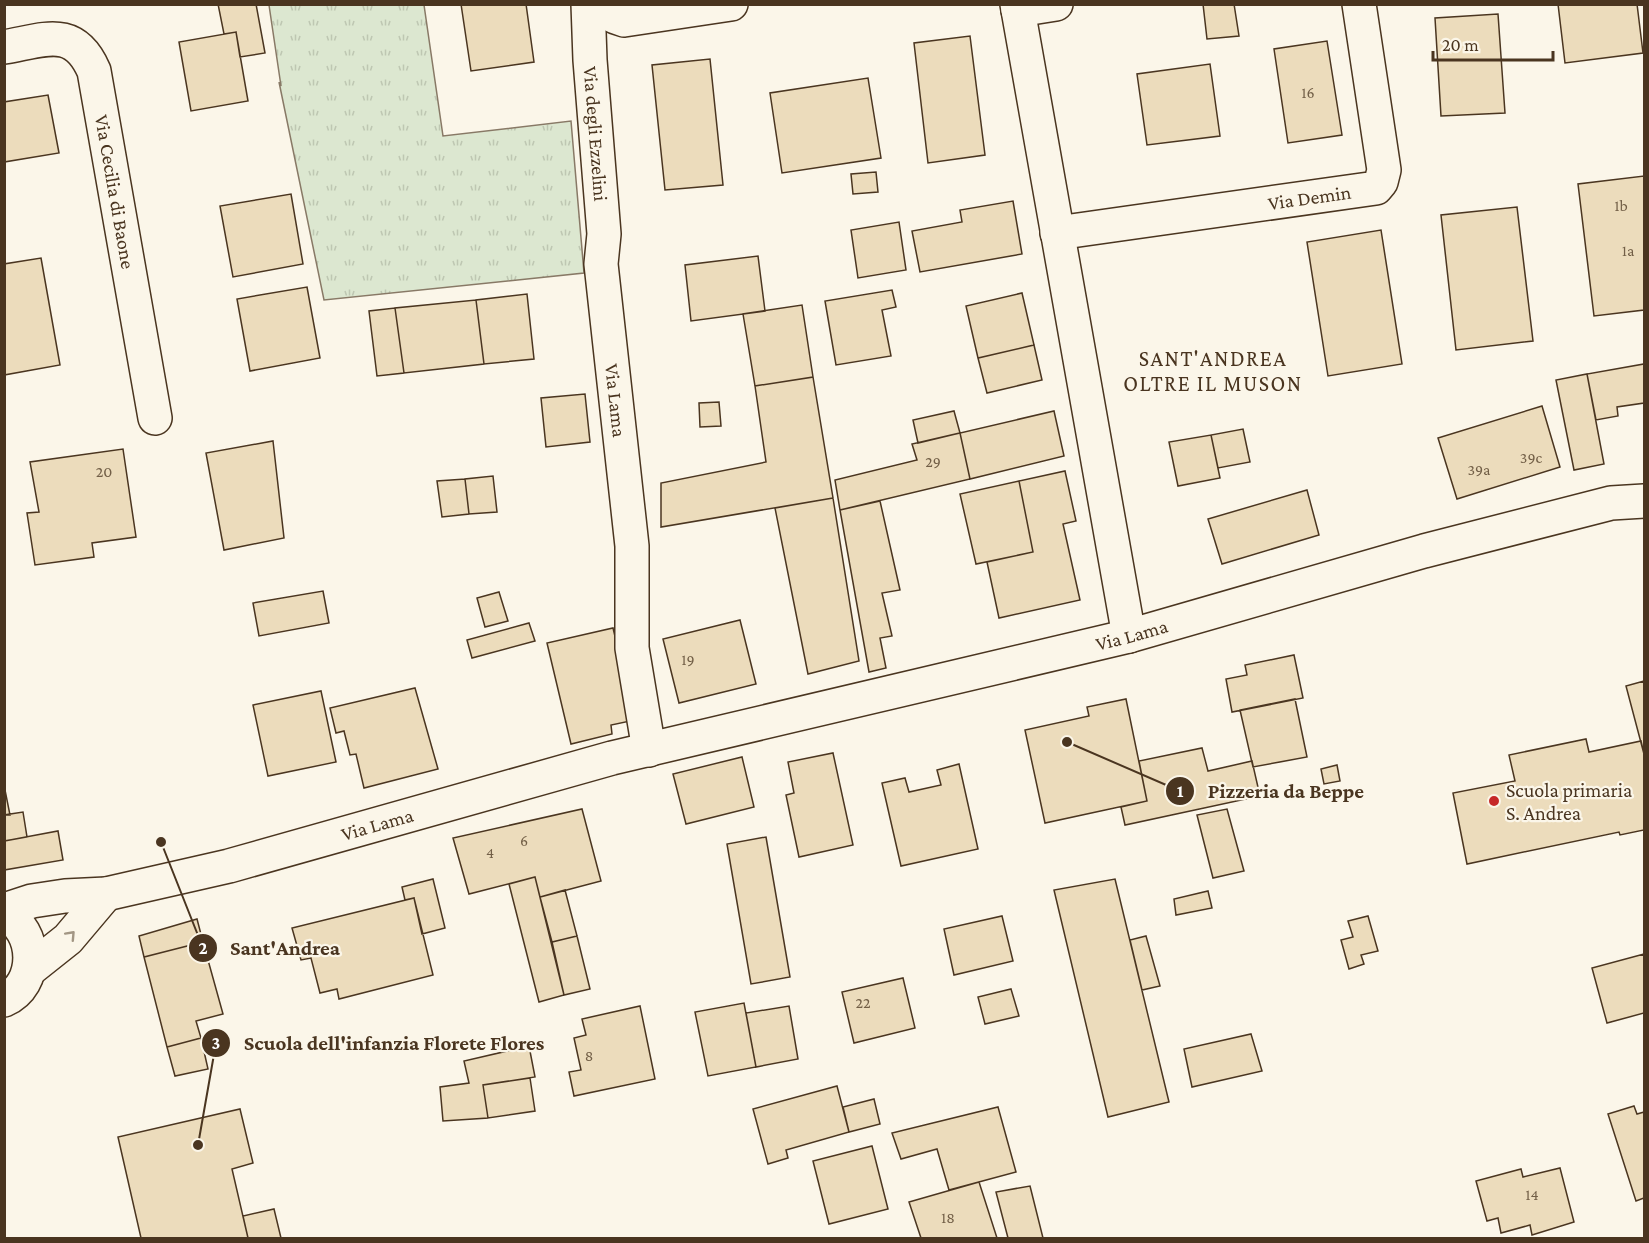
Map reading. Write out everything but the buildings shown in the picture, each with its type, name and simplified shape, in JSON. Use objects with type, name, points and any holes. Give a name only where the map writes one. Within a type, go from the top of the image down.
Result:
[{"type":"street","name":"Via degli Ezzelini","points":[[588,4],[590,60],[604,234],[601,264]]},
{"type":"street","points":[[597,4],[613,17],[624,20],[730,4]]},
{"type":"street","points":[[1056,4],[1018,7],[1129,636]]},
{"type":"street","name":"Via Demin","points":[[1057,233],[1376,188],[1381,182],[1384,170],[1359,4]]},
{"type":"street","name":"Via Cecilia di Baone","points":[[4,47],[57,39],[66,40],[80,48],[94,71],[154,418]]},
{"type":"street","name":"Via Lama","points":[[601,264],[632,546],[632,648],[649,750]]},
{"type":"street","name":"Via Lama","points":[[1611,502],[1644,480]]},
{"type":"street","name":"Via Lama","points":[[4,912],[32,901],[65,896],[106,894],[230,867],[612,758],[1129,636],[1424,551],[1611,502],[1644,501]]},
{"type":"street","points":[[29,970],[68,939],[106,894]]},
{"type":"street","points":[[4,912],[20,927],[28,940],[30,955],[29,970],[22,986],[4,1000]]},
{"type":"green space","points":[[269,5],[424,5],[443,136],[571,121],[584,273],[324,300],[279,82],[281,86]]},
{"type":"place","name":"Pizzeria da Beppe","points":[[1067,742]]},
{"type":"place","name":"Scuola primaria S. Andrea","points":[[1494,801]]},
{"type":"place","name":"Sant'Andrea","points":[[161,842]]},
{"type":"place","name":"Scuola dell'infanzia Florete Flores","points":[[198,1145]]},
{"type":"district","name":"SANT'ANDREA OLTRE IL MUSON","points":[[1213,370]]}]
